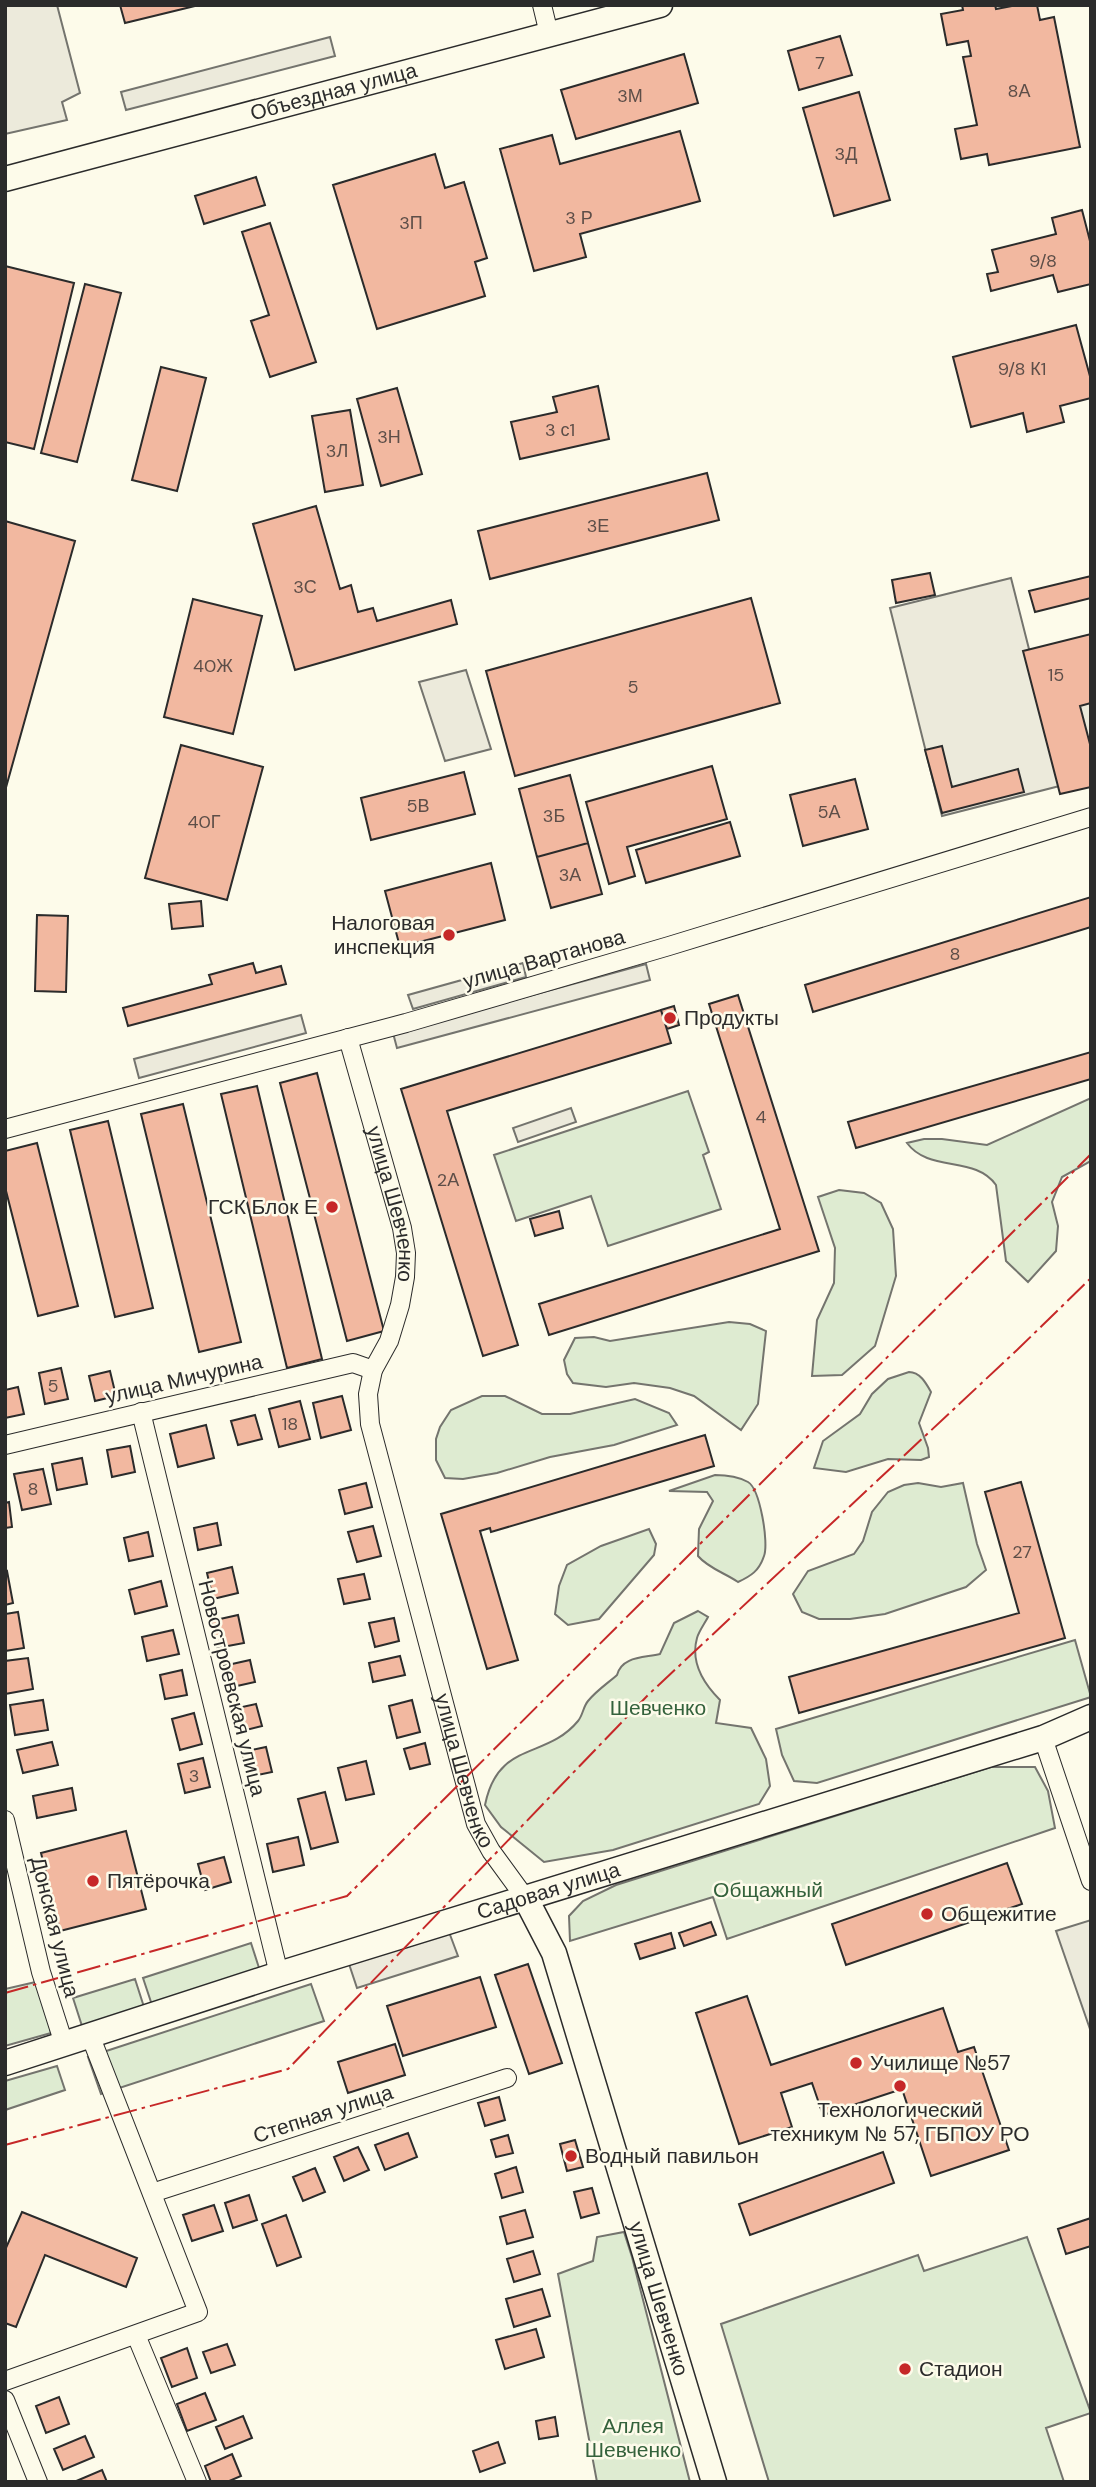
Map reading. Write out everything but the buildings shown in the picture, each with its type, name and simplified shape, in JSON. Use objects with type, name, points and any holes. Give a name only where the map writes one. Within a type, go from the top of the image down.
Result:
[{"type":"street","points":[[542,5],[549,34]]},
{"type":"street","name":"Объездная улица","points":[[5,179],[660,5]]},
{"type":"street","name":"улица Вартанова","points":[[5,1129],[348,1038],[669,946],[1091,817]]},
{"type":"street","name":"улица Шевченко","points":[[348,1038],[402,1228],[406,1252],[400,1305],[389,1341],[373,1370],[368,1394],[370,1424],[476,1824],[526,1899],[554,1954],[714,2482]]},
{"type":"street","name":"улица Мичурина","points":[[5,1445],[353,1363],[373,1370]]},
{"type":"street","name":"Новостроевская улица","points":[[141,1412],[279,1974]]},
{"type":"street","name":"Садовая улица","points":[[5,2063],[279,1974],[1043,1738],[1091,1717]]},
{"type":"street","points":[[1043,1738],[1091,1881]]},
{"type":"street","name":"Донская улица","points":[[5,1820],[41,1972],[64,2044]]},
{"type":"street","points":[[5,2381],[198,2312],[90,2035]]},
{"type":"street","name":"Степная улица","points":[[152,2193],[508,2078]]},
{"type":"street","points":[[136,2335],[197,2482]]},
{"type":"street","points":[[5,2400],[38,2482]]},
{"type":"green space","points":[[688,1091],[709,1152],[703,1155],[721,1209],[608,1246],[591,1196],[516,1221],[494,1155]]},
{"type":"green space","points":[[1091,1098],[1091,1161],[1062,1177],[1052,1202],[1058,1226],[1056,1251],[1028,1282],[1006,1261],[996,1185],[976,1170],[927,1158],[907,1143],[942,1139],[987,1145]]},
{"type":"green space","points":[[839,1190],[864,1193],[881,1203],[893,1229],[896,1276],[875,1346],[842,1375],[812,1376],[817,1320],[834,1283],[835,1248],[818,1197]]},
{"type":"green space","points":[[729,1322],[750,1324],[766,1331],[758,1404],[741,1430],[694,1396],[670,1388],[634,1383],[606,1387],[573,1383],[567,1374],[564,1360],[575,1338],[594,1337],[610,1341]]},
{"type":"green space","points":[[909,1372],[919,1376],[931,1392],[919,1423],[929,1457],[921,1460],[888,1459],[846,1472],[814,1468],[823,1441],[860,1414],[872,1394],[888,1379]]},
{"type":"green space","points":[[482,1396],[505,1396],[542,1414],[570,1414],[635,1399],[669,1413],[677,1425],[614,1445],[550,1457],[497,1473],[463,1479],[445,1478],[436,1460],[436,1439],[440,1427],[451,1410]]},
{"type":"green space","points":[[715,1475],[748,1482],[756,1495],[762,1517],[764,1556],[754,1572],[738,1582],[698,1556],[699,1529],[713,1501],[707,1492],[669,1491]]},
{"type":"green space","points":[[918,1483],[941,1487],[963,1483],[986,1570],[966,1587],[885,1614],[850,1619],[819,1619],[802,1612],[793,1594],[808,1571],[854,1554],[863,1541],[872,1512],[888,1492],[904,1485]]},
{"type":"green space","points":[[649,1529],[656,1544],[654,1555],[599,1619],[568,1625],[555,1614],[559,1586],[567,1565],[601,1546]]},
{"type":"green space","name":"Шевченко","points":[[698,1611],[708,1617],[697,1638],[695,1656],[704,1680],[720,1700],[716,1723],[751,1728],[766,1759],[770,1786],[759,1804],[613,1850],[544,1862],[501,1827],[485,1805],[491,1784],[512,1760],[565,1733],[580,1719],[588,1701],[617,1675],[624,1664],[634,1659],[660,1654],[674,1623]]},
{"type":"green space","points":[[1075,1640],[1091,1697],[817,1783],[794,1781],[782,1755],[776,1729]]},
{"type":"green space","name":"Общажный","points":[[991,1767],[1035,1767],[1048,1791],[1055,1828],[727,1939],[713,1897],[570,1941],[569,1916],[583,1901],[616,1885]]},
{"type":"green space","points":[[251,1943],[260,1971],[152,2005],[143,1978]]},
{"type":"green space","points":[[135,1979],[144,2007],[82,2026],[73,1998]]},
{"type":"green space","points":[[40,1981],[51,2033],[5,2046],[5,1989]]},
{"type":"green space","points":[[311,1984],[324,2021],[101,2094],[88,2057]]},
{"type":"green space","points":[[57,2066],[65,2090],[5,2110],[5,2081]]},
{"type":"green space","name":"Аллея Шевченко","points":[[624,2232],[690,2482],[597,2482],[558,2274],[593,2261],[597,2237]]},
{"type":"green space","name":"Стадион","points":[[1027,2237],[1091,2413],[1046,2428],[1064,2482],[769,2482],[721,2324],[918,2255],[924,2271]]},
{"type":"shaded area","points":[[5,5],[57,5],[80,93],[62,102],[67,120],[5,134]]},
{"type":"shaded area","points":[[330,37],[335,56],[126,110],[121,92]]},
{"type":"shaded area","points":[[1011,578],[1030,653],[1091,639],[1091,778],[942,816],[890,608]]},
{"type":"shaded area","points":[[466,670],[491,749],[445,761],[419,682]]},
{"type":"shaded area","points":[[523,963],[526,977],[413,1009],[408,995]]},
{"type":"shaded area","points":[[646,964],[650,980],[397,1048],[393,1033]]},
{"type":"shaded area","points":[[301,1015],[306,1033],[139,1078],[134,1059]]},
{"type":"shaded area","points":[[571,1108],[576,1122],[518,1142],[513,1128]]},
{"type":"shaded area","points":[[1091,1920],[1091,2032],[1056,1931]]},
{"type":"shaded area","points":[[449,1932],[458,1956],[357,1988],[349,1964]]},
{"type":"power","points":[[5,1993],[347,1896],[1091,1154]]},
{"type":"power","points":[[5,2145],[288,2069],[648,1695],[1091,1278]]},
{"type":"place","name":"Налоговая инспекция","points":[[449,935]]},
{"type":"place","name":"Продукты","points":[[670,1018]]},
{"type":"place","name":"ГСК Блок Е","points":[[332,1207]]},
{"type":"place","name":"Пятёрочка","points":[[93,1881]]},
{"type":"place","name":"Общежитие","points":[[927,1914]]},
{"type":"place","name":"Училище №57","points":[[856,2063]]},
{"type":"place","name":"Технологический техникум № 57, ГБПОУ РО","points":[[900,2086]]},
{"type":"place","name":"Водный павильон","points":[[571,2156]]},
{"type":"place","name":"Стадион","points":[[905,2369]]}]
